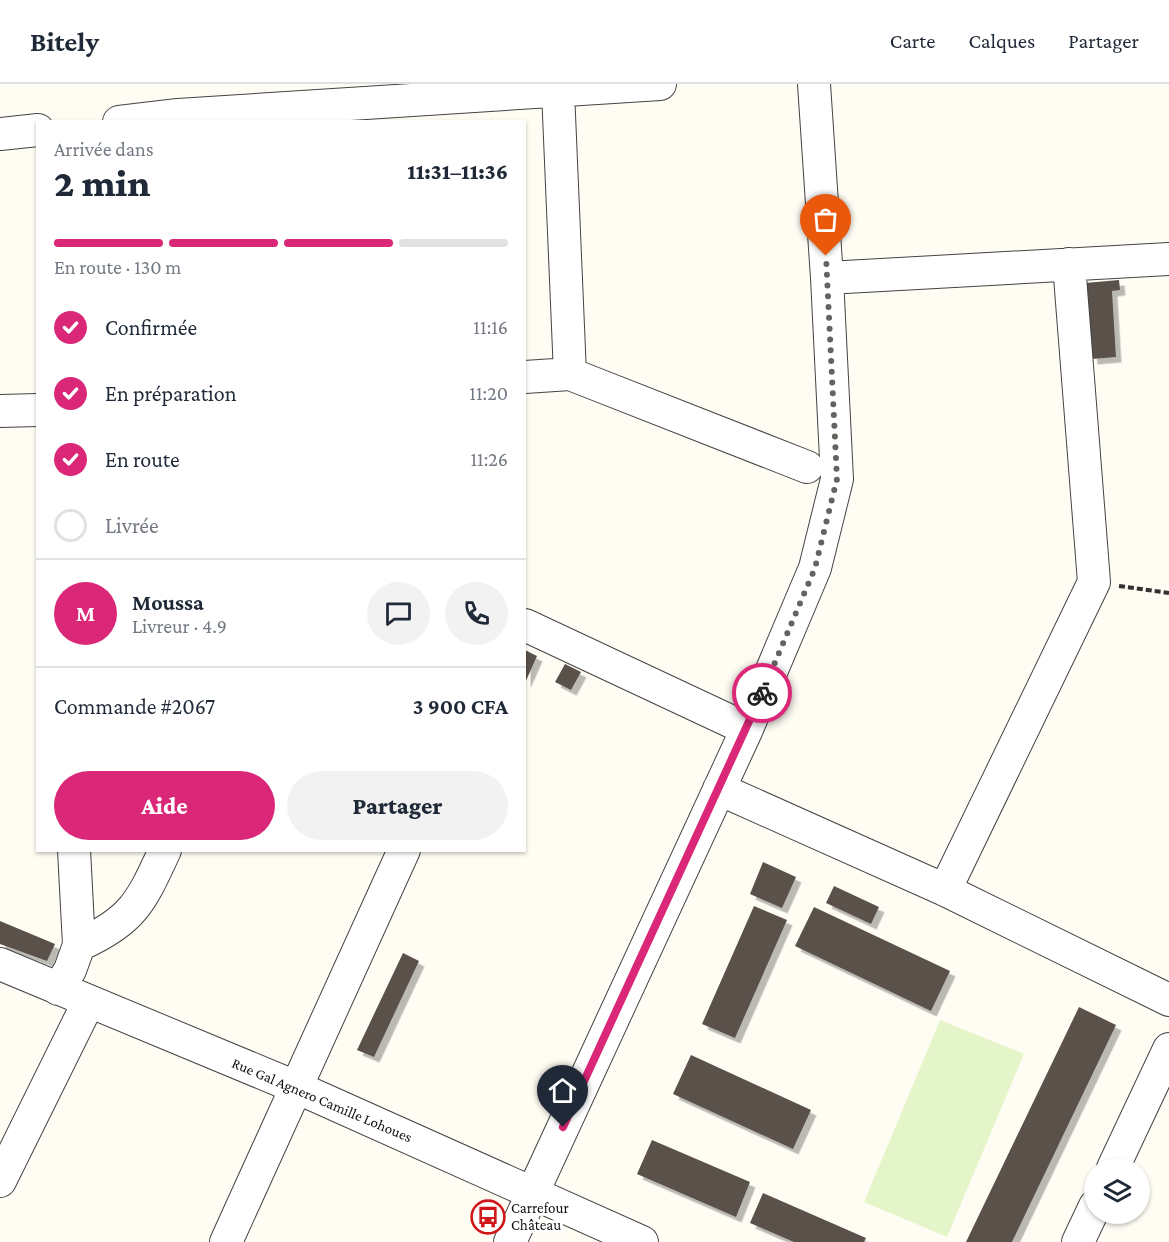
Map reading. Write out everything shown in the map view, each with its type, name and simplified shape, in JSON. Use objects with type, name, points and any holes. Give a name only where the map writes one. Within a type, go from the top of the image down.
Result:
[{"type":"street","points":[[141,120],[316,104],[558,92],[660,84]]},
{"type":"street","points":[[510,1242],[747,729],[815,568],[837,479],[814,84]]},
{"type":"street","points":[[558,92],[570,374]]},
{"type":"street","points":[[0,134],[36,130]]},
{"type":"street","points":[[827,278],[1169,259]]},
{"type":"street","points":[[945,890],[1094,582],[1070,264]]},
{"type":"street","points":[[526,377],[570,374],[807,467]]},
{"type":"street","points":[[0,411],[36,410]]},
{"type":"street","points":[[526,625],[747,729]]},
{"type":"street","points":[[719,789],[945,890],[1169,1000]]},
{"type":"street","points":[[57,989],[70,970],[79,945],[74,852]]},
{"type":"street","points":[[79,945],[122,922],[139,901],[164,852]]},
{"type":"street","points":[[226,1242],[298,1088],[403,852]]},
{"type":"street","name":"Rue Gal Agnero Camille Lohoues","points":[[0,964],[88,1003],[298,1088],[535,1192],[642,1242]]},
{"type":"street","points":[[0,1181],[88,1003]]},
{"type":"street","points":[[1118,1158],[1169,1049]]},
{"type":"street","points":[[1078,1242],[1086,1224]]},
{"type":"path","points":[[1094,582],[1169,593]]},
{"type":"green space","points":[[940,1020],[1024,1054],[947,1237],[864,1202]]},
{"type":"building","points":[[1119,280],[1120,290],[1112,291],[1116,357],[1092,359],[1085,283]]},
{"type":"building","points":[[526,650],[537,656],[526,681]]},
{"type":"building","points":[[565,664],[581,672],[571,690],[555,682]]},
{"type":"building","points":[[763,862],[796,877],[782,908],[750,894]]},
{"type":"building","points":[[834,886],[879,907],[871,924],[826,903]]},
{"type":"building","points":[[754,906],[787,920],[735,1038],[702,1024]]},
{"type":"building","points":[[814,907],[950,971],[931,1011],[795,946]]},
{"type":"building","points":[[0,921],[55,944],[47,961],[0,944]]},
{"type":"building","points":[[403,953],[419,961],[374,1057],[357,1050]]},
{"type":"building","points":[[1079,1007],[1116,1025],[1012,1242],[966,1242]]},
{"type":"building","points":[[691,1055],[811,1110],[793,1149],[673,1094]]},
{"type":"building","points":[[652,1140],[750,1182],[736,1217],[637,1174]]},
{"type":"building","points":[[763,1193],[866,1238],[864,1242],[794,1242],[750,1223]]},
{"type":"way so far","points":[[762,693],[815,568],[837,479],[826,256]]},
{"type":"place","name":"Carrefour Château","points":[[488,1217]]},
{"type":"route","points":[[563,1127],[762,693]]}]
